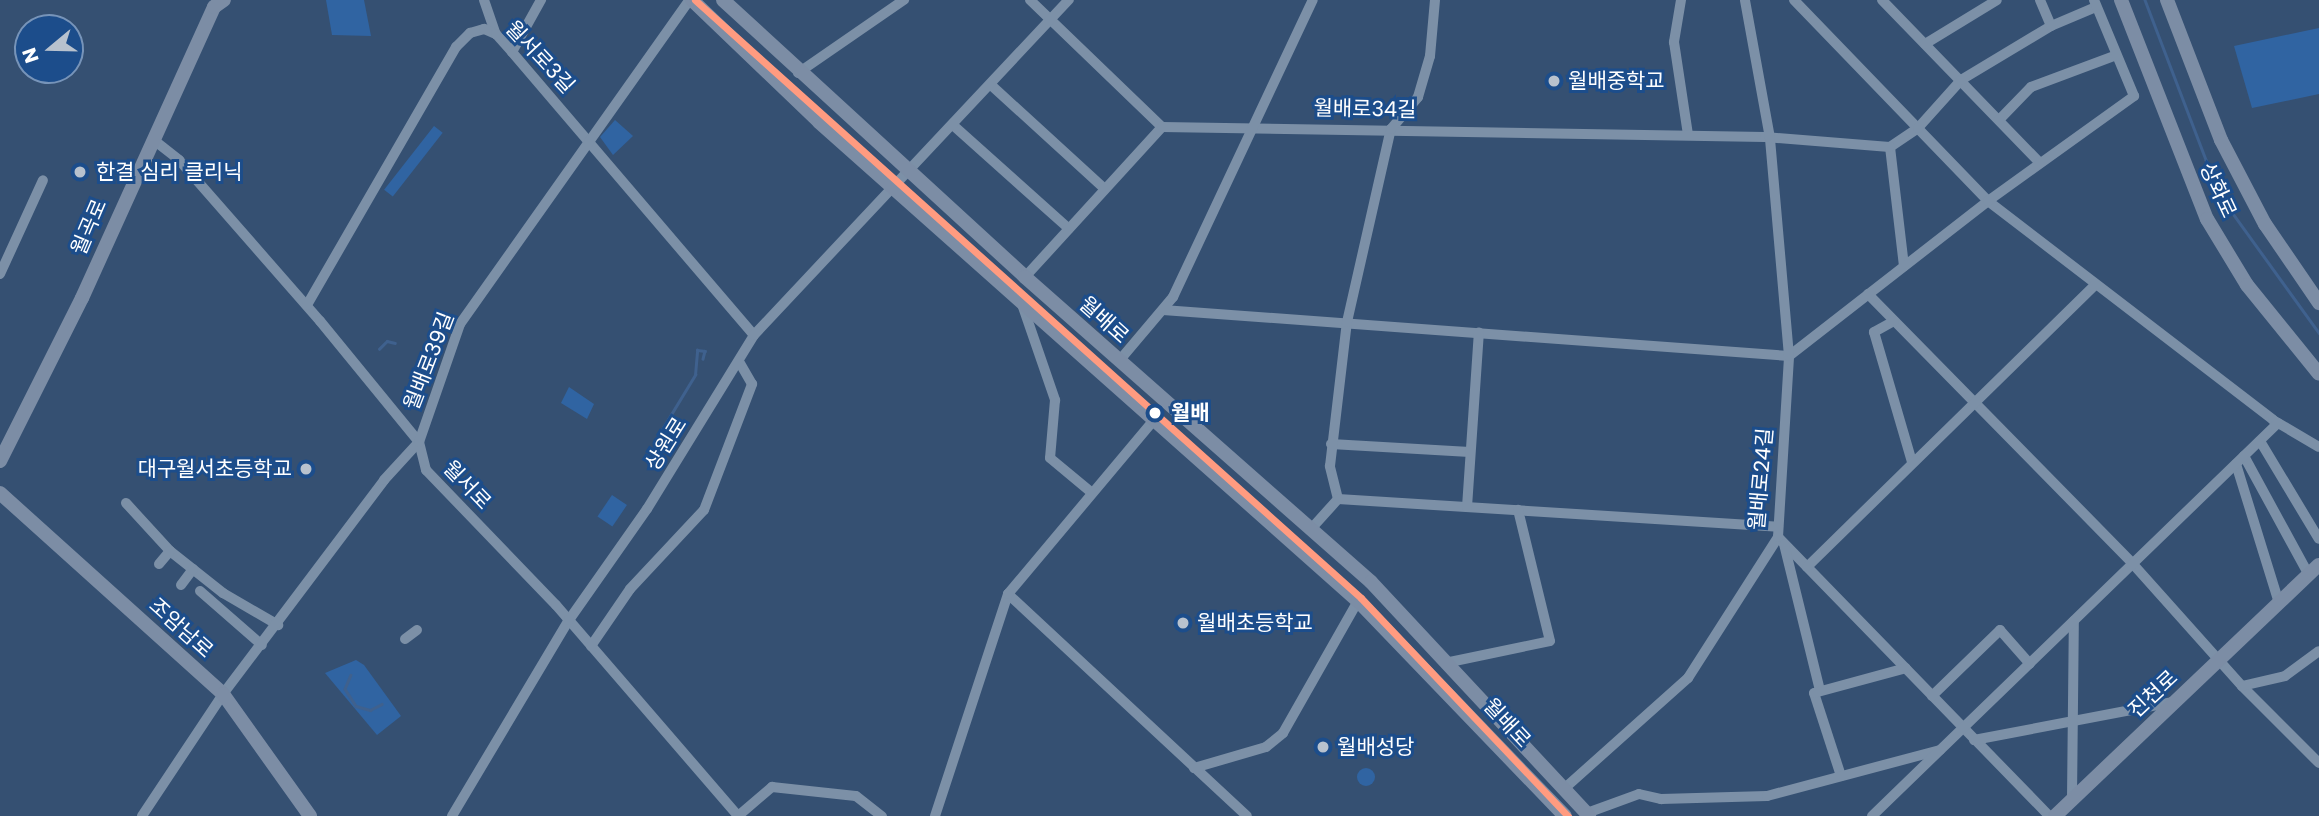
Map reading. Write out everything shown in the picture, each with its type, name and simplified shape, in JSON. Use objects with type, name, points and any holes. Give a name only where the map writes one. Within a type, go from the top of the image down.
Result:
[{"type":"main road","name":"월배로","points":[[690,0],[819,122],[1020,297],[1358,601],[1559,814]]},
{"type":"main road","name":"상화로","points":[[2121,0],[2207,219],[2246,285],[2319,374]]},
{"type":"main road","name":"상화로","points":[[2167,0],[2221,140],[2265,224],[2319,303]]},
{"type":"main road","name":"월곡로","points":[[0,461],[155,141],[218,1]]},
{"type":"main road","name":"월배로","points":[[732,4],[798,73],[1119,361],[1371,582],[1445,663],[1566,787],[1588,815]]},
{"type":"main road","name":"조암남로","points":[[0,493],[223,694],[310,816]]},
{"type":"main road","name":"진천로","points":[[2052,816],[2314,570]]},
{"type":"street","points":[[484,0],[496,34]]},
{"type":"street","points":[[512,52],[541,0]]},
{"type":"street","name":"월배로39길","points":[[142,816],[223,694],[278,625],[384,480],[419,442],[460,324],[588,139],[690,0]]},
{"type":"street","points":[[798,73],[904,0]]},
{"type":"street","points":[[1025,277],[1162,127],[1030,0]]},
{"type":"street","name":"상원로","points":[[452,816],[569,620],[647,509],[740,363],[754,335],[1069,0]]},
{"type":"street","points":[[1119,361],[1163,310],[1313,0]]},
{"type":"street","points":[[1338,499],[1330,466],[1331,444],[1347,322],[1391,129],[1418,97],[1430,56],[1435,0]]},
{"type":"street","points":[[1681,0],[1674,42],[1688,135]]},
{"type":"street","name":"월배로24길","points":[[1566,787],[1688,678],[1780,536],[1789,356],[1770,138],[1745,0]]},
{"type":"street","points":[[1883,0],[2040,163]]},
{"type":"street","points":[[1925,44],[1997,0]]},
{"type":"street","points":[[2040,0],[2051,26]]},
{"type":"street","points":[[1801,2],[1988,201],[2278,423],[2319,447]]},
{"type":"street","points":[[1163,310],[1789,356],[1988,201],[2134,96],[2095,4],[2051,26],[1961,80],[1918,128],[1890,147],[1770,138]]},
{"type":"street","name":"월서로3길","points":[[307,305],[456,47],[470,33],[484,29],[496,34],[512,52],[754,335]]},
{"type":"street","points":[[1999,120],[2031,87],[2115,56]]},
{"type":"street","points":[[991,85],[1105,190]]},
{"type":"street","points":[[954,125],[1069,229]]},
{"type":"street","name":"월배로34길","points":[[1162,127],[1253,125],[1770,138]]},
{"type":"street","name":"월서로","points":[[155,141],[179,160],[307,305],[419,442],[426,470],[569,620],[738,816],[772,787],[856,796],[882,816]]},
{"type":"street","points":[[1890,147],[1904,266]]},
{"type":"street","points":[[0,274],[43,180]]},
{"type":"street","points":[[1807,566],[2096,284]]},
{"type":"street","points":[[1868,294],[2132,563],[2242,686],[2319,763]]},
{"type":"street","points":[[1020,297],[1055,400],[1050,458],[1091,492]]},
{"type":"street","points":[[1894,321],[1874,332],[1912,462]]},
{"type":"street","points":[[1466,506],[1479,332]]},
{"type":"street","points":[[591,646],[629,589],[704,510],[752,384],[740,363]]},
{"type":"street","points":[[935,816],[1008,594],[1154,419]]},
{"type":"street","points":[[1872,816],[2278,423]]},
{"type":"street","points":[[2260,441],[2319,539]]},
{"type":"street","points":[[1331,444],[1471,452]]},
{"type":"street","points":[[2240,460],[2314,570]]},
{"type":"street","points":[[2240,460],[2279,603]]},
{"type":"street","points":[[1311,529],[1338,499]]},
{"type":"street","points":[[1338,499],[1518,510],[1780,536],[1974,740],[2052,816]]},
{"type":"street","points":[[126,503],[144,528],[170,551],[278,625]]},
{"type":"street","points":[[1445,663],[1550,641],[1518,510]]},
{"type":"street","points":[[1780,536],[1817,692],[1841,776]]},
{"type":"street","points":[[159,564],[170,551]]},
{"type":"street","points":[[181,585],[193,569]]},
{"type":"street","points":[[200,591],[262,645]]},
{"type":"street","points":[[1008,594],[1247,816]]},
{"type":"street","points":[[1194,768],[1266,747],[1283,733],[1358,601]]},
{"type":"street","points":[[2072,798],[2074,621]]},
{"type":"street","points":[[405,639],[417,630]]},
{"type":"street","points":[[1932,696],[2000,630],[2030,664]]},
{"type":"street","points":[[2242,686],[2285,676],[2319,652]]},
{"type":"street","points":[[1817,692],[1906,668]]},
{"type":"street","points":[[1974,740],[2176,702]]},
{"type":"street","points":[[1588,815],[1639,794],[1661,799],[1767,796],[1943,749]]},
{"type":"shaded area","points":[[326,0],[364,0],[371,36],[332,35]]},
{"type":"shaded area","points":[[2319,28],[2319,94],[2252,108],[2234,46]]},
{"type":"shaded area","points":[[615,120],[633,136],[613,155],[600,137]]},
{"type":"shaded area","points":[[434,126],[443,133],[393,197],[384,190]]},
{"type":"shaded area","points":[[569,387],[594,404],[587,419],[561,403]]},
{"type":"shaded area","points":[[612,495],[627,505],[612,527],[597,517]]},
{"type":"shaded area","points":[[356,660],[364,665],[401,716],[377,735],[325,673]]},
{"type":"shaded area","points":[[1362,768],[1370,768],[1375,777],[1373,784],[1362,786],[1357,781],[1357,773]]},
{"type":"waterway","points":[[2145,0],[2206,160],[2229,208],[2319,333]]},
{"type":"waterway","points":[[379,349],[387,341],[395,343]]},
{"type":"waterway","points":[[661,431],[695,375],[697,350],[705,351],[703,359]]},
{"type":"waterway","points":[[351,675],[345,689],[356,706],[370,710],[382,704]]},
{"type":"transit line","points":[[695,0],[1361,598],[1568,816]]},
{"type":"place","name":"월배중학교","points":[[1554,81]]},
{"type":"place","name":"한결 심리 클리닉","points":[[80,172]]},
{"type":"place","name":"월배","points":[[1155,413]]},
{"type":"place","name":"대구월서초등학교","points":[[306,469]]},
{"type":"place","name":"월배초등학교","points":[[1183,623]]},
{"type":"place","name":"월배성당","points":[[1323,747]]}]
